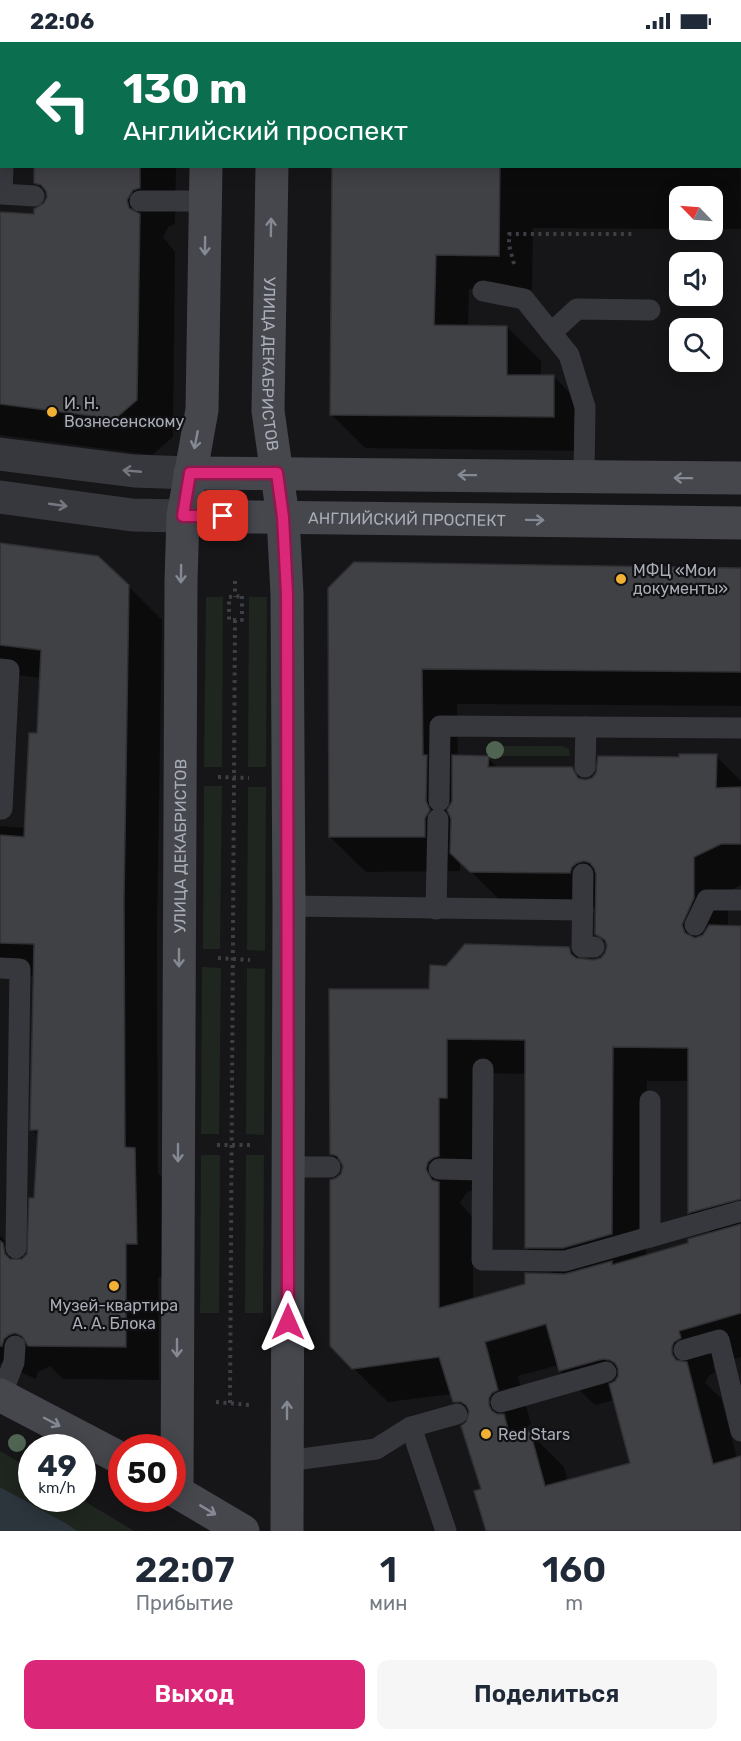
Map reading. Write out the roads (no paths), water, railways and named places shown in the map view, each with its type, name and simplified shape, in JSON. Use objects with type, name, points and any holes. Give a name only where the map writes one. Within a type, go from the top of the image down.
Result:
[{"type":"main road","name":"УЛИЦА ДЕКАБРИСТОВ","points":[[175,1434],[183,516],[202,410],[206,168]]},
{"type":"main road","name":"УЛИЦА ДЕКАБРИСТОВ","points":[[272,168],[268,411],[283,517],[287,594],[289,906],[287,1531]]},
{"type":"main road","points":[[190,473],[741,478]]},
{"type":"main road","name":"АНГЛИЙСКИЙ ПРОСПЕКТ","points":[[183,516],[741,523]]},
{"type":"main road","points":[[1,1395],[108,1452]]},
{"type":"main road","points":[[186,1497],[243,1531]]},
{"type":"street","points":[[0,454],[134,471],[190,473]]},
{"type":"street","name":"АНГЛИЙСКИЙ ПРОСПЕКТ","points":[[0,498],[132,515],[183,516]]},
{"type":"lane","points":[[3,168],[2,194],[34,196]]},
{"type":"lane","points":[[140,201],[206,201]]},
{"type":"lane","points":[[483,291],[524,299],[569,355],[585,407],[584,476]]},
{"type":"lane","points":[[551,333],[577,309],[650,310]]},
{"type":"lane","points":[[0,669],[9,670],[2,809],[0,809]]},
{"type":"lane","points":[[436,909],[440,726],[741,728]]},
{"type":"lane","points":[[585,727],[585,767]]},
{"type":"lane","points":[[583,874],[582,947],[594,947]]},
{"type":"lane","points":[[695,925],[707,900],[741,900]]},
{"type":"lane","points":[[289,906],[583,910]]},
{"type":"lane","points":[[0,968],[20,969],[8,1217],[16,1248]]},
{"type":"lane","points":[[483,1069],[482,1260],[565,1261],[741,1211]]},
{"type":"lane","points":[[650,1101],[650,1237]]},
{"type":"lane","points":[[288,1156],[330,1167]]},
{"type":"lane","points":[[439,1169],[482,1170]]},
{"type":"lane","points":[[684,1350],[718,1340],[741,1431]]},
{"type":"lane","points":[[1,1395],[14,1362],[15,1346]]},
{"type":"lane","points":[[501,1402],[606,1372]]},
{"type":"lane","points":[[287,1461],[376,1449],[411,1427],[457,1414]]},
{"type":"lane","points":[[411,1427],[446,1531]]},
{"type":"place","name":"И. Н. Вознесенскому","points":[[52,412]]},
{"type":"place","name":"МФЦ «Мои документы»","points":[[621,579]]},
{"type":"place","name":"Музей-квартира А. А. Блока","points":[[114,1286]]},
{"type":"place","name":"Red Stars","points":[[486,1434]]}]
